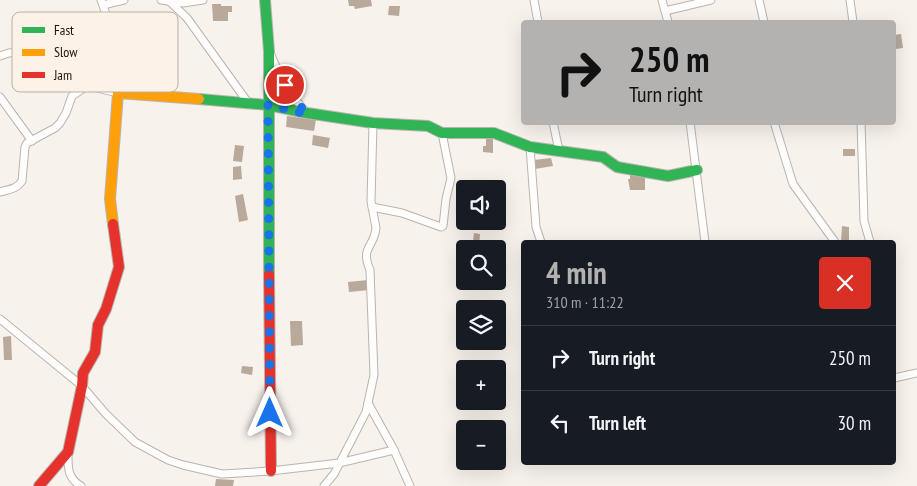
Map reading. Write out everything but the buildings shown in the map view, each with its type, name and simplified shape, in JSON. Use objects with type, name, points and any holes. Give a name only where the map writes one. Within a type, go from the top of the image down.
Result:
[{"type":"street","points":[[102,2],[124,0]]},
{"type":"street","points":[[166,0],[188,3],[203,0]]},
{"type":"street","points":[[166,0],[187,18],[249,104]]},
{"type":"street","points":[[265,0],[269,51],[271,471]]},
{"type":"street","points":[[534,0],[538,20]]},
{"type":"street","points":[[662,0],[667,20]]},
{"type":"street","points":[[665,11],[711,0]]},
{"type":"street","points":[[759,0],[764,20]]},
{"type":"street","points":[[850,0],[853,20]]},
{"type":"street","points":[[269,51],[279,75],[291,95],[307,114]]},
{"type":"street","points":[[0,56],[12,52]]},
{"type":"street","points":[[0,192],[16,188],[22,181],[27,143],[55,128],[60,123],[72,96],[78,92]]},
{"type":"street","points":[[114,92],[268,105],[307,114],[373,123],[428,126],[442,132],[494,133],[530,147],[603,156],[617,167],[665,175],[696,170]]},
{"type":"street","points":[[82,486],[70,476],[68,452],[84,369],[96,348],[98,325],[106,308],[119,267],[110,199],[118,93]]},
{"type":"street","points":[[0,97],[32,141]]},
{"type":"street","points":[[324,486],[334,474],[366,412],[374,375],[370,270],[365,260],[365,254],[375,233],[371,201],[373,123]]},
{"type":"street","points":[[554,125],[559,151]]},
{"type":"street","points":[[690,125],[704,240]]},
{"type":"street","points":[[775,125],[793,184],[834,240]]},
{"type":"street","points":[[861,125],[864,221],[869,240]]},
{"type":"street","points":[[372,207],[402,213],[441,227],[443,226],[451,178],[442,132]]},
{"type":"street","points":[[530,147],[536,227],[540,240]]},
{"type":"street","points":[[0,319],[82,386],[105,413],[136,442],[168,460],[202,471],[222,474],[271,471],[339,463],[394,450]]},
{"type":"street","points":[[896,378],[917,373]]},
{"type":"street","points":[[368,403],[394,450],[410,486]]},
{"type":"street","points":[[39,486],[68,452]]},
{"type":"traffic: fast","points":[[265,0],[269,51],[269,274]]},
{"type":"traffic: fast","points":[[199,99],[268,105],[373,123],[428,126],[442,133],[494,133],[530,147],[603,157],[617,167],[668,176],[697,170]]},
{"type":"traffic: slow","points":[[113,224],[110,199],[118,93],[199,99]]},
{"type":"traffic: jam","points":[[39,486],[68,452],[83,373],[95,352],[98,325],[106,309],[119,267],[113,224]]},
{"type":"traffic: jam","points":[[269,274],[271,471]]},
{"type":"route","points":[[270,413],[268,105],[307,114],[285,85]]}]
